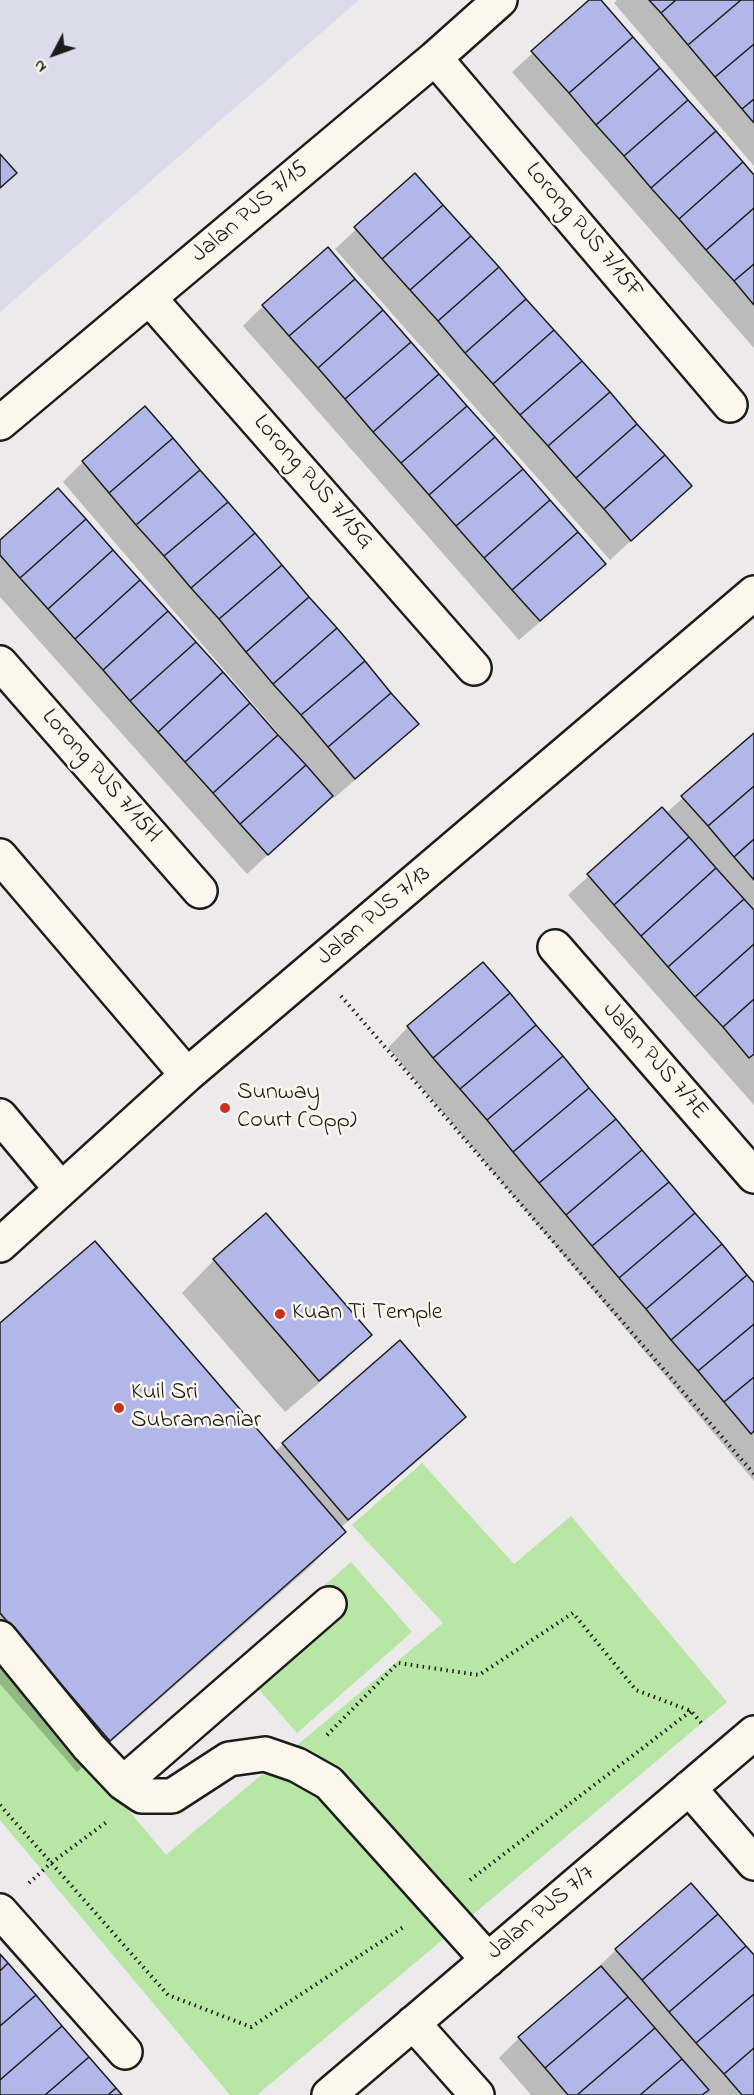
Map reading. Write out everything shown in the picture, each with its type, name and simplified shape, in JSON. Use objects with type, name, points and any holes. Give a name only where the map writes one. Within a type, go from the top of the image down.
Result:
[{"type":"street","name":"Jalan PJS 7/15","points":[[0,423],[435,58],[500,0]]},
{"type":"street","name":"Lorong PJS 7/15F","points":[[435,58],[730,405]]},
{"type":"street","name":"Lorong PJS 7/15G","points":[[150,299],[474,668]]},
{"type":"street","name":"Jalan PJS 7/13","points":[[0,1245],[187,1075],[750,604]]},
{"type":"street","name":"Lorong PJS 7/15H","points":[[0,663],[200,891]]},
{"type":"street","points":[[0,856],[187,1075]]},
{"type":"street","name":"Jalan PJS 7/7E","points":[[555,947],[754,1176]]},
{"type":"street","points":[[0,1116],[62,1189]]},
{"type":"street","points":[[133,1790],[328,1604]]},
{"type":"street","points":[[0,1638],[89,1747],[133,1790],[172,1796],[229,1759],[265,1754],[297,1765],[329,1784],[488,1960]]},
{"type":"street","name":"Jalan PJS 7/7","points":[[329,2095],[747,1741]]},
{"type":"street","points":[[689,1788],[754,1863]]},
{"type":"street","points":[[0,1911],[125,2052]]},
{"type":"street","points":[[413,2023],[477,2095]]},
{"type":"path","points":[[316,967],[754,1474]]},
{"type":"path","points":[[297,1765],[398,1663],[479,1675],[573,1613],[636,1690],[691,1711],[747,1741]]},
{"type":"path","points":[[0,1805],[168,1995],[251,2028],[438,1905],[691,1711]]},
{"type":"path","points":[[26,1886],[133,1790]]},
{"type":"shaded area","points":[[0,0],[359,0],[0,312]]},
{"type":"green space","points":[[422,1463],[514,1564],[571,1516],[727,1702],[257,2095],[230,2095],[0,1820],[0,1657],[166,1855],[443,1623],[352,1525]]},
{"type":"green space","points":[[351,1562],[412,1632],[297,1733],[236,1663]]},
{"type":"building","points":[[589,0],[601,0],[633,37],[569,93],[531,51]]},
{"type":"building","points":[[649,0],[676,0],[661,13]]},
{"type":"building","points":[[676,0],[741,0],[688,45],[661,13]]},
{"type":"building","points":[[741,0],[754,0],[754,44],[715,77],[688,45]]},
{"type":"building","points":[[633,37],[660,68],[596,125],[569,93]]},
{"type":"building","points":[[754,44],[754,99],[742,109],[715,77]]},
{"type":"building","points":[[660,68],[688,100],[624,156],[596,125]]},
{"type":"building","points":[[754,99],[754,123],[742,109]]},
{"type":"building","points":[[688,100],[716,131],[651,188],[624,156]]},
{"type":"building","points":[[716,131],[743,162],[679,219],[651,188]]},
{"type":"building","points":[[0,154],[17,173],[0,188]]},
{"type":"building","points":[[743,162],[754,175],[754,208],[706,250],[679,219]]},
{"type":"building","points":[[415,173],[443,205],[382,259],[354,227]]},
{"type":"building","points":[[443,205],[471,236],[410,290],[382,259]]},
{"type":"building","points":[[754,208],[754,264],[734,281],[706,250]]},
{"type":"building","points":[[471,236],[499,267],[438,321],[410,290]]},
{"type":"building","points":[[328,247],[355,279],[289,336],[262,305]]},
{"type":"building","points":[[754,264],[754,305],[734,281]]},
{"type":"building","points":[[499,267],[526,299],[465,353],[438,321]]},
{"type":"building","points":[[355,279],[383,310],[318,368],[289,336]]},
{"type":"building","points":[[526,299],[554,330],[493,384],[465,353]]},
{"type":"building","points":[[383,310],[411,342],[345,399],[318,368]]},
{"type":"building","points":[[554,330],[582,361],[520,415],[493,384]]},
{"type":"building","points":[[411,342],[439,374],[373,432],[345,399]]},
{"type":"building","points":[[582,361],[610,392],[548,446],[520,415]]},
{"type":"building","points":[[439,374],[467,406],[401,463],[373,432]]},
{"type":"building","points":[[610,392],[637,424],[576,478],[548,446]]},
{"type":"building","points":[[145,406],[173,438],[109,493],[82,461]]},
{"type":"building","points":[[467,406],[495,437],[429,495],[401,463]]},
{"type":"building","points":[[637,424],[665,455],[604,509],[576,478]]},
{"type":"building","points":[[495,437],[523,469],[456,526],[429,495]]},
{"type":"building","points":[[173,438],[200,470],[136,525],[109,493]]},
{"type":"building","points":[[665,455],[692,486],[631,541],[604,509]]},
{"type":"building","points":[[523,469],[550,500],[484,558],[456,526]]},
{"type":"building","points":[[200,470],[228,502],[164,556],[136,525]]},
{"type":"building","points":[[58,488],[86,519],[20,578],[0,555],[0,540]]},
{"type":"building","points":[[550,500],[578,532],[512,590],[484,558]]},
{"type":"building","points":[[228,502],[255,533],[191,588],[164,556]]},
{"type":"building","points":[[86,519],[113,550],[48,609],[20,578]]},
{"type":"building","points":[[578,532],[606,564],[540,621],[512,590]]},
{"type":"building","points":[[255,533],[282,565],[219,619],[191,588]]},
{"type":"building","points":[[113,550],[140,580],[75,639],[48,609]]},
{"type":"building","points":[[282,565],[309,597],[246,652],[219,619]]},
{"type":"building","points":[[140,580],[168,611],[103,670],[75,639]]},
{"type":"building","points":[[309,597],[337,628],[273,684],[246,652]]},
{"type":"building","points":[[168,611],[196,642],[130,701],[103,670]]},
{"type":"building","points":[[337,628],[365,661],[301,715],[273,684]]},
{"type":"building","points":[[196,642],[223,672],[158,732],[130,701]]},
{"type":"building","points":[[365,661],[391,693],[328,747],[301,715]]},
{"type":"building","points":[[223,672],[250,703],[185,762],[158,732]]},
{"type":"building","points":[[391,693],[419,724],[355,779],[328,747]]},
{"type":"building","points":[[250,703],[278,735],[213,793],[185,762]]},
{"type":"building","points":[[754,733],[754,786],[708,826],[681,796]]},
{"type":"building","points":[[278,735],[306,765],[240,824],[213,793]]},
{"type":"building","points":[[306,765],[333,796],[268,855],[240,824]]},
{"type":"building","points":[[754,786],[754,839],[734,857],[708,826]]},
{"type":"building","points":[[662,807],[689,837],[614,905],[587,874]]},
{"type":"building","points":[[689,837],[716,868],[641,936],[614,905]]},
{"type":"building","points":[[754,839],[754,880],[734,857]]},
{"type":"building","points":[[716,868],[744,899],[668,967],[641,936]]},
{"type":"building","points":[[744,899],[754,910],[754,944],[695,997],[668,967]]},
{"type":"building","points":[[754,944],[754,999],[723,1027],[695,997]]},
{"type":"building","points":[[483,962],[510,993],[433,1058],[407,1026]]},
{"type":"building","points":[[510,993],[536,1025],[460,1089],[433,1058]]},
{"type":"building","points":[[754,999],[754,1054],[749,1058],[723,1027]]},
{"type":"building","points":[[536,1025],[563,1056],[487,1120],[460,1089]]},
{"type":"building","points":[[563,1056],[589,1088],[513,1152],[487,1120]]},
{"type":"building","points":[[589,1088],[616,1119],[539,1183],[513,1152]]},
{"type":"building","points":[[616,1119],[642,1150],[566,1215],[539,1183]]},
{"type":"building","points":[[642,1150],[669,1182],[592,1246],[566,1215]]},
{"type":"building","points":[[669,1182],[695,1213],[619,1278],[592,1246]]},
{"type":"building","points":[[266,1213],[372,1335],[319,1381],[213,1259]]},
{"type":"building","points":[[695,1213],[722,1244],[646,1309],[619,1278]]},
{"type":"building","name":"Kuil Sri Subramaniar","points":[[95,1241],[346,1532],[110,1741],[0,1613],[0,1323]]},
{"type":"building","points":[[722,1244],[747,1275],[671,1340],[646,1309]]},
{"type":"building","points":[[747,1275],[754,1283],[754,1324],[698,1371],[671,1340]]},
{"type":"building","points":[[754,1324],[754,1377],[724,1402],[698,1371]]},
{"type":"building","points":[[400,1340],[466,1417],[348,1520],[282,1443]]},
{"type":"building","points":[[754,1377],[754,1431],[751,1434],[724,1402]]},
{"type":"building","points":[[691,1883],[718,1914],[642,1980],[615,1949]]},
{"type":"building","points":[[718,1914],[746,1946],[669,2012],[642,1980]]},
{"type":"building","points":[[746,1946],[754,1955],[754,1994],[696,2043],[669,2012]]},
{"type":"building","points":[[0,1954],[8,1963],[0,1971]]},
{"type":"building","points":[[8,1963],[36,1995],[0,2026],[0,1971]]},
{"type":"building","points":[[601,1966],[628,1997],[545,2068],[518,2037]]},
{"type":"building","points":[[754,1994],[754,2048],[724,2074],[696,2043]]},
{"type":"building","points":[[36,1995],[62,2026],[0,2080],[0,2026]]},
{"type":"building","points":[[628,1997],[655,2028],[577,2095],[568,2095],[545,2068]]},
{"type":"building","points":[[62,2026],[89,2057],[45,2095],[0,2095],[0,2080]]},
{"type":"building","points":[[655,2028],[682,2059],[640,2095],[577,2095]]},
{"type":"building","points":[[754,2048],[754,2095],[742,2095],[724,2074]]},
{"type":"building","points":[[89,2057],[116,2088],[108,2095],[45,2095]]},
{"type":"building","points":[[682,2059],[709,2090],[702,2095],[640,2095]]},
{"type":"building","points":[[116,2088],[122,2095],[108,2095]]},
{"type":"place","name":"Sunway Court (Opp)","points":[[225,1108]]},
{"type":"place","name":"Kuan Ti Temple","points":[[280,1314]]},
{"type":"place","name":"Kuil Sri Subramaniar","points":[[119,1408]]}]
